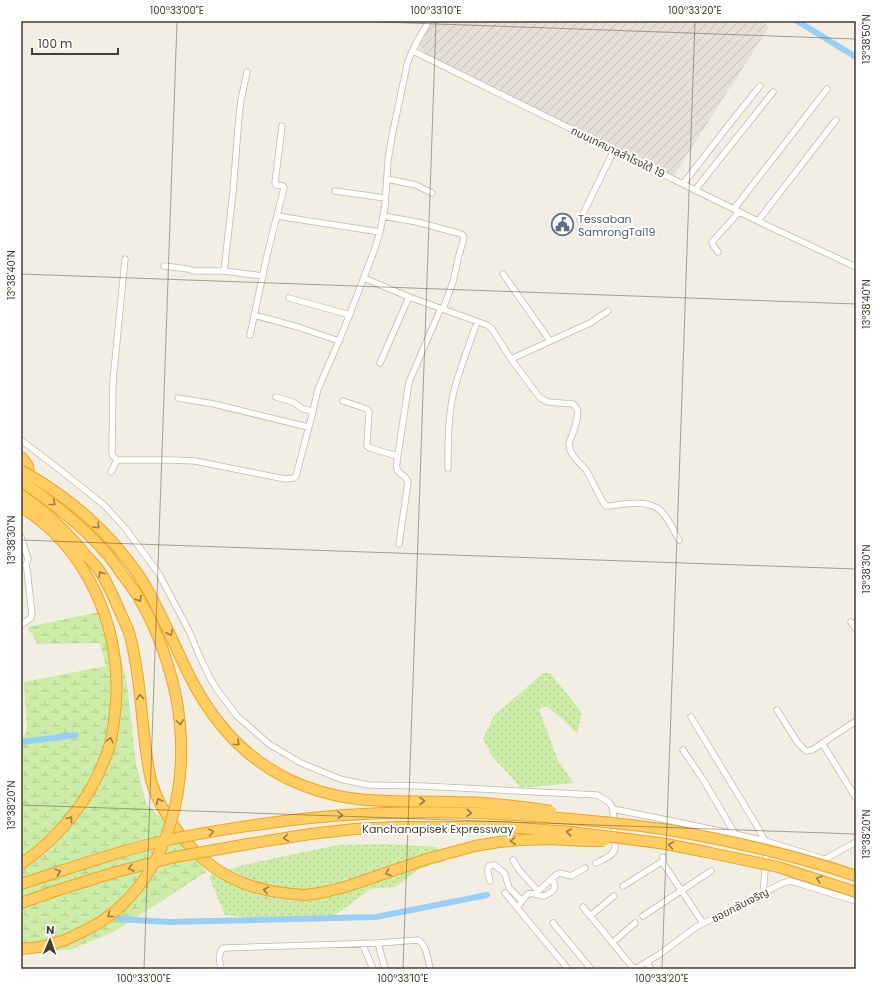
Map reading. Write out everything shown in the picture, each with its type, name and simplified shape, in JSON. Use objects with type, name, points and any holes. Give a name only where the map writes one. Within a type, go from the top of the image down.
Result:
[{"type":"highway","points":[[21,457],[26,462],[29,469],[29,473],[21,484]]},
{"type":"highway","points":[[21,470],[57,492],[95,523],[112,541],[140,578],[153,599],[190,676],[209,710],[233,740],[256,759],[274,771],[303,786],[335,796],[353,799],[493,804],[534,808],[621,823]]},
{"type":"highway","points":[[21,481],[50,501],[79,525],[107,553],[141,601],[159,639],[171,676],[180,724],[181,752],[180,775],[169,830],[153,867],[133,894],[120,907],[103,920],[84,931],[63,941],[40,947],[21,949]]},
{"type":"highway","points":[[21,495],[53,518],[100,571],[130,635],[138,679],[148,763],[156,795],[163,810],[187,844],[211,866],[224,875],[269,891],[305,895],[345,887],[427,859],[483,845],[522,840],[548,839],[585,841],[636,840]]},
{"type":"highway","points":[[21,507],[42,523],[59,539],[72,554],[91,583],[99,599],[111,634],[117,692],[110,744],[104,761],[89,791],[68,822],[55,836],[21,864]]},
{"type":"highway","name":"Kanchanapisek Expressway","points":[[21,884],[110,855],[171,840],[246,826],[308,818],[369,813],[452,812],[513,814],[621,823],[668,830],[728,841],[781,854],[856,876]]},
{"type":"highway","name":"Kanchanapisek Expressway","points":[[21,903],[116,872],[175,857],[317,833],[397,827],[504,827],[557,830],[636,840],[685,848],[778,867],[856,892]]},
{"type":"street","points":[[116,460],[195,461],[285,479],[294,478],[296,476],[318,389],[350,315],[380,232],[393,126],[410,57],[429,21]]},
{"type":"street","name":"ถนนเทศบาลสำโรงใต้ 19","points":[[410,57],[614,150],[736,211],[856,267]]},
{"type":"street","points":[[224,271],[233,192],[239,116],[247,72]]},
{"type":"street","points":[[684,184],[760,86]]},
{"type":"street","points":[[718,252],[712,242],[827,89]]},
{"type":"street","points":[[695,190],[773,92]]},
{"type":"street","points":[[758,221],[836,120]]},
{"type":"street","points":[[250,335],[268,251],[284,188],[276,185],[275,183],[282,126]]},
{"type":"street","points":[[580,220],[614,150]]},
{"type":"street","points":[[387,179],[416,185],[432,192]]},
{"type":"street","points":[[335,191],[385,198]]},
{"type":"street","points":[[277,216],[380,232]]},
{"type":"street","points":[[383,216],[417,222],[458,233],[463,235],[464,238],[453,282],[409,382],[397,456],[397,469],[408,480],[399,544]]},
{"type":"street","points":[[116,460],[112,452],[113,381],[125,259]]},
{"type":"street","points":[[164,266],[194,271],[224,271],[263,276]]},
{"type":"street","points":[[503,274],[550,341]]},
{"type":"street","points":[[364,278],[409,297],[487,325],[492,329],[511,359],[540,398],[548,402],[573,404],[578,410],[569,443],[570,451],[585,470],[606,506],[632,503],[653,506],[660,510],[680,540]]},
{"type":"street","points":[[380,363],[409,297]]},
{"type":"street","points":[[289,298],[350,315]]},
{"type":"street","points":[[511,359],[590,323],[608,311]]},
{"type":"street","points":[[254,315],[298,327],[339,341]]},
{"type":"street","points":[[448,468],[453,396],[477,322]]},
{"type":"street","points":[[276,397],[292,402],[302,409],[313,411]]},
{"type":"street","points":[[178,398],[214,404],[308,427]]},
{"type":"street","points":[[343,401],[368,409],[368,446],[370,448],[397,456]]},
{"type":"street","points":[[21,440],[104,505],[125,528],[159,574],[189,630],[200,657],[218,691],[237,716],[269,744],[301,763],[327,774],[340,779],[368,785],[422,786],[598,795],[609,802],[613,809],[615,850],[612,854],[596,863]]},
{"type":"street","points":[[111,472],[116,460]]},
{"type":"street","points":[[21,537],[28,559],[26,565],[32,614],[31,618],[21,625]]},
{"type":"street","points":[[851,622],[856,630]]},
{"type":"street","points":[[777,710],[798,743],[806,751],[812,750],[856,721]]},
{"type":"street","points":[[691,717],[766,841],[764,893]]},
{"type":"street","points":[[822,743],[856,798]]},
{"type":"street","points":[[683,750],[704,781],[735,834]]},
{"type":"street","points":[[613,809],[766,841],[824,859],[856,842]]},
{"type":"street","points":[[623,886],[663,859],[665,866],[703,924]]},
{"type":"street","points":[[513,860],[518,870],[537,892],[544,896],[553,891],[555,884],[551,879]]},
{"type":"street","points":[[490,881],[488,868],[489,866],[494,865],[505,874],[509,888],[522,901]]},
{"type":"street","points":[[517,907],[529,893],[537,892],[560,873],[571,876],[585,868]]},
{"type":"street","points":[[643,916],[711,871]]},
{"type":"street","name":"ซอยกลับเจริญ","points":[[635,969],[671,946],[696,927],[783,883],[794,882],[856,901]]},
{"type":"street","points":[[505,893],[568,969]]},
{"type":"street","points":[[590,916],[614,896]]},
{"type":"street","points":[[583,908],[635,969]]},
{"type":"street","points":[[553,923],[591,969]]},
{"type":"street","points":[[612,942],[635,923]]},
{"type":"street","points":[[221,969],[219,956],[220,951],[223,948],[378,943],[418,940],[422,942],[424,946],[430,969]]},
{"type":"street","points":[[362,943],[373,969]]},
{"type":"street","points":[[378,943],[385,969]]},
{"type":"street","points":[[646,963],[651,969]]},
{"type":"shaded area","points":[[430,21],[763,21],[769,27],[673,177],[427,55],[420,48],[419,42]]},
{"type":"green space","points":[[104,611],[120,655],[127,683],[136,763],[146,804],[170,826],[206,872],[115,931],[70,950],[21,951],[21,742],[27,730],[24,682],[106,666],[100,643],[38,644],[27,627]]},
{"type":"green space","points":[[543,673],[550,673],[582,713],[577,733],[546,706],[539,710],[558,760],[573,783],[521,788],[492,756],[483,739],[494,716]]},
{"type":"green space","points":[[384,844],[437,847],[445,861],[419,869],[395,887],[371,889],[335,915],[268,920],[225,915],[209,876],[247,864],[338,845]]},
{"type":"waterway","points":[[797,21],[856,57]]},
{"type":"waterway","points":[[21,742],[76,735]]},
{"type":"waterway","points":[[119,919],[168,922],[376,917],[487,895]]},
{"type":"place","name":"Tessaban SamrongTai19","points":[[562,225]]}]
